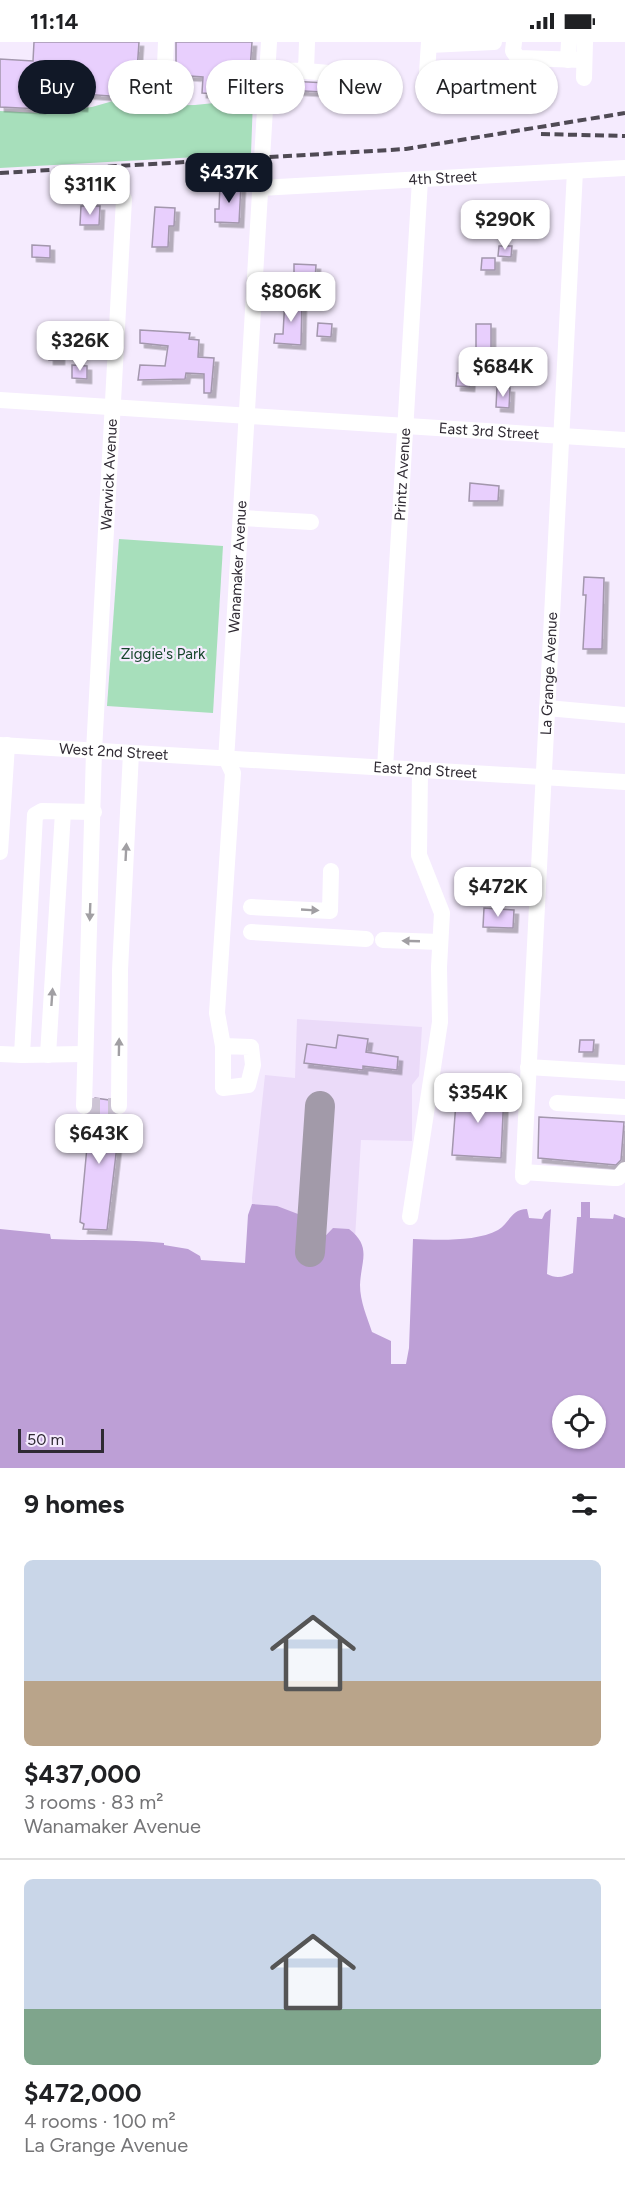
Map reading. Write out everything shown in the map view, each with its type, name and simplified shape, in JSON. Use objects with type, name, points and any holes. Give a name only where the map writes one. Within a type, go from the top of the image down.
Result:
[{"type":"street","points":[[165,60],[166,42]]},
{"type":"street","name":"Wanamaker Avenue","points":[[267,60],[268,42]]},
{"type":"street","points":[[307,42],[306,71],[317,72]]},
{"type":"street","points":[[428,60],[429,44],[473,45],[494,42]]},
{"type":"street","points":[[514,42],[513,51],[518,58],[576,60]]},
{"type":"street","points":[[569,42],[584,78]]},
{"type":"street","points":[[576,60],[585,42]]},
{"type":"street","name":"Wanamaker Avenue","points":[[223,1046],[251,1047],[253,1065],[248,1085],[223,1088],[223,1046],[217,1013],[233,773],[226,759],[264,114]]},
{"type":"street","name":"4th Street","points":[[260,188],[625,168]]},
{"type":"street","name":"La Grange Avenue","points":[[575,171],[523,1174],[618,1178],[625,1170]]},
{"type":"street","name":"Printz Avenue","points":[[386,768],[420,180]]},
{"type":"street","name":"Warwick Avenue","points":[[84,1106],[94,751],[124,199]]},
{"type":"street","name":"East 3rd Street","points":[[0,400],[625,440]]},
{"type":"street","points":[[241,518],[311,522]]},
{"type":"street","points":[[547,708],[625,715]]},
{"type":"street","points":[[0,852],[4,745]]},
{"type":"street","name":"West 2nd Street","points":[[4,745],[226,759]]},
{"type":"street","points":[[118,1106],[120,970],[131,753]]},
{"type":"street","name":"East 2nd Street","points":[[226,759],[625,782]]},
{"type":"street","points":[[410,1217],[440,1022],[442,913],[419,855],[420,770]]},
{"type":"street","points":[[22,1056],[35,815],[42,812],[94,812]]},
{"type":"street","points":[[48,1055],[63,812]]},
{"type":"street","points":[[251,908],[330,911],[331,871]]},
{"type":"street","points":[[251,932],[440,942]]},
{"type":"street","points":[[0,1054],[22,1056],[84,1054]]},
{"type":"street","points":[[528,1067],[625,1073]]},
{"type":"street","points":[[557,1103],[625,1106],[625,1100]]},
{"type":"shaded area","points":[[297,1019],[422,1027],[419,1076],[412,1085],[412,1141],[361,1140],[341,1468],[237,1468],[253,1222],[252,1198],[265,1075],[295,1078]]},
{"type":"shaded area","points":[[581,1202],[590,1202],[590,1218],[613,1219],[614,1214],[625,1218],[625,1468],[0,1468],[0,1229],[50,1234],[51,1239],[164,1243],[164,1245],[188,1249],[200,1256],[201,1260],[245,1263],[248,1215],[252,1204],[277,1206],[298,1214],[301,1240],[310,1252],[333,1228],[349,1229],[361,1242],[363,1248],[360,1291],[372,1332],[391,1341],[391,1364],[406,1364],[409,1348],[413,1239],[479,1237],[498,1230],[517,1211],[527,1209],[529,1218],[542,1219],[551,1209],[547,1274],[560,1277],[573,1273],[577,1217],[581,1217]]},
{"type":"green space","points":[[108,102],[108,114],[194,114],[195,105],[206,104],[206,114],[252,114],[251,154],[0,168],[0,111],[18,112],[18,114],[96,114],[96,106]]},
{"type":"green space","name":"Ziggie's Park","points":[[119,539],[223,546],[213,713],[107,706]]},
{"type":"building","points":[[34,42],[139,42],[138,60],[108,60],[108,96],[96,95],[96,60],[33,60]]},
{"type":"building","points":[[176,42],[252,42],[251,60],[206,60],[206,93],[202,93],[203,77],[194,76],[194,60],[176,60]]},
{"type":"building","points":[[0,59],[18,60],[18,108],[0,107]]},
{"type":"building","points":[[305,82],[317,82],[317,92],[305,91]]},
{"type":"building","points":[[220,184],[241,184],[239,223],[215,222],[215,209],[219,209]]},
{"type":"building","points":[[81,206],[100,206],[99,225],[80,225]]},
{"type":"building","points":[[155,207],[175,208],[174,226],[169,226],[168,247],[152,247]]},
{"type":"building","points":[[32,245],[50,246],[50,258],[32,257]]},
{"type":"building","points":[[499,246],[512,246],[511,257],[498,256]]},
{"type":"building","points":[[482,258],[495,258],[495,270],[481,270]]},
{"type":"building","points":[[294,264],[316,265],[315,280],[294,279]]},
{"type":"building","points":[[285,298],[302,299],[301,345],[274,343],[275,334],[283,334]]},
{"type":"building","points":[[318,323],[332,324],[331,337],[317,336]]},
{"type":"building","points":[[476,324],[491,324],[491,350],[476,350]]},
{"type":"building","points":[[140,330],[190,333],[189,339],[199,340],[198,357],[214,358],[211,393],[204,393],[204,374],[186,373],[185,379],[138,380],[140,365],[165,366],[168,346],[140,343]]},
{"type":"building","points":[[49,349],[60,349],[60,360],[49,360]]},
{"type":"building","points":[[72,365],[87,366],[87,379],[72,378]]},
{"type":"building","points":[[457,373],[471,374],[470,387],[456,386]]},
{"type":"building","points":[[497,387],[510,388],[509,408],[496,407]]},
{"type":"building","points":[[470,483],[499,486],[498,501],[469,501]]},
{"type":"building","points":[[584,577],[604,578],[602,649],[583,649],[586,595],[583,595]]},
{"type":"building","points":[[494,871],[518,872],[518,889],[493,888]]},
{"type":"building","points":[[484,908],[514,910],[513,928],[483,927]]},
{"type":"building","points":[[338,1035],[368,1039],[366,1052],[398,1057],[397,1070],[363,1066],[363,1070],[304,1063],[307,1044],[336,1048]]},
{"type":"building","points":[[580,1040],[594,1040],[593,1052],[579,1052]]},
{"type":"building","points":[[457,1089],[504,1092],[501,1158],[452,1155]]},
{"type":"building","points":[[95,1098],[109,1100],[111,1119],[120,1120],[107,1230],[83,1229],[84,1224],[80,1222],[87,1147],[80,1146],[83,1117],[92,1118]]},
{"type":"building","points":[[539,1117],[624,1122],[621,1160],[616,1165],[538,1158]]},
{"type":"taxiway","points":[[310,1252],[320,1106]]},
{"type":"tunnel","points":[[84,1106],[119,1106]]},
{"type":"railway","points":[[0,173],[406,149],[625,113]]},
{"type":"railway","points":[[541,134],[625,136]]}]
